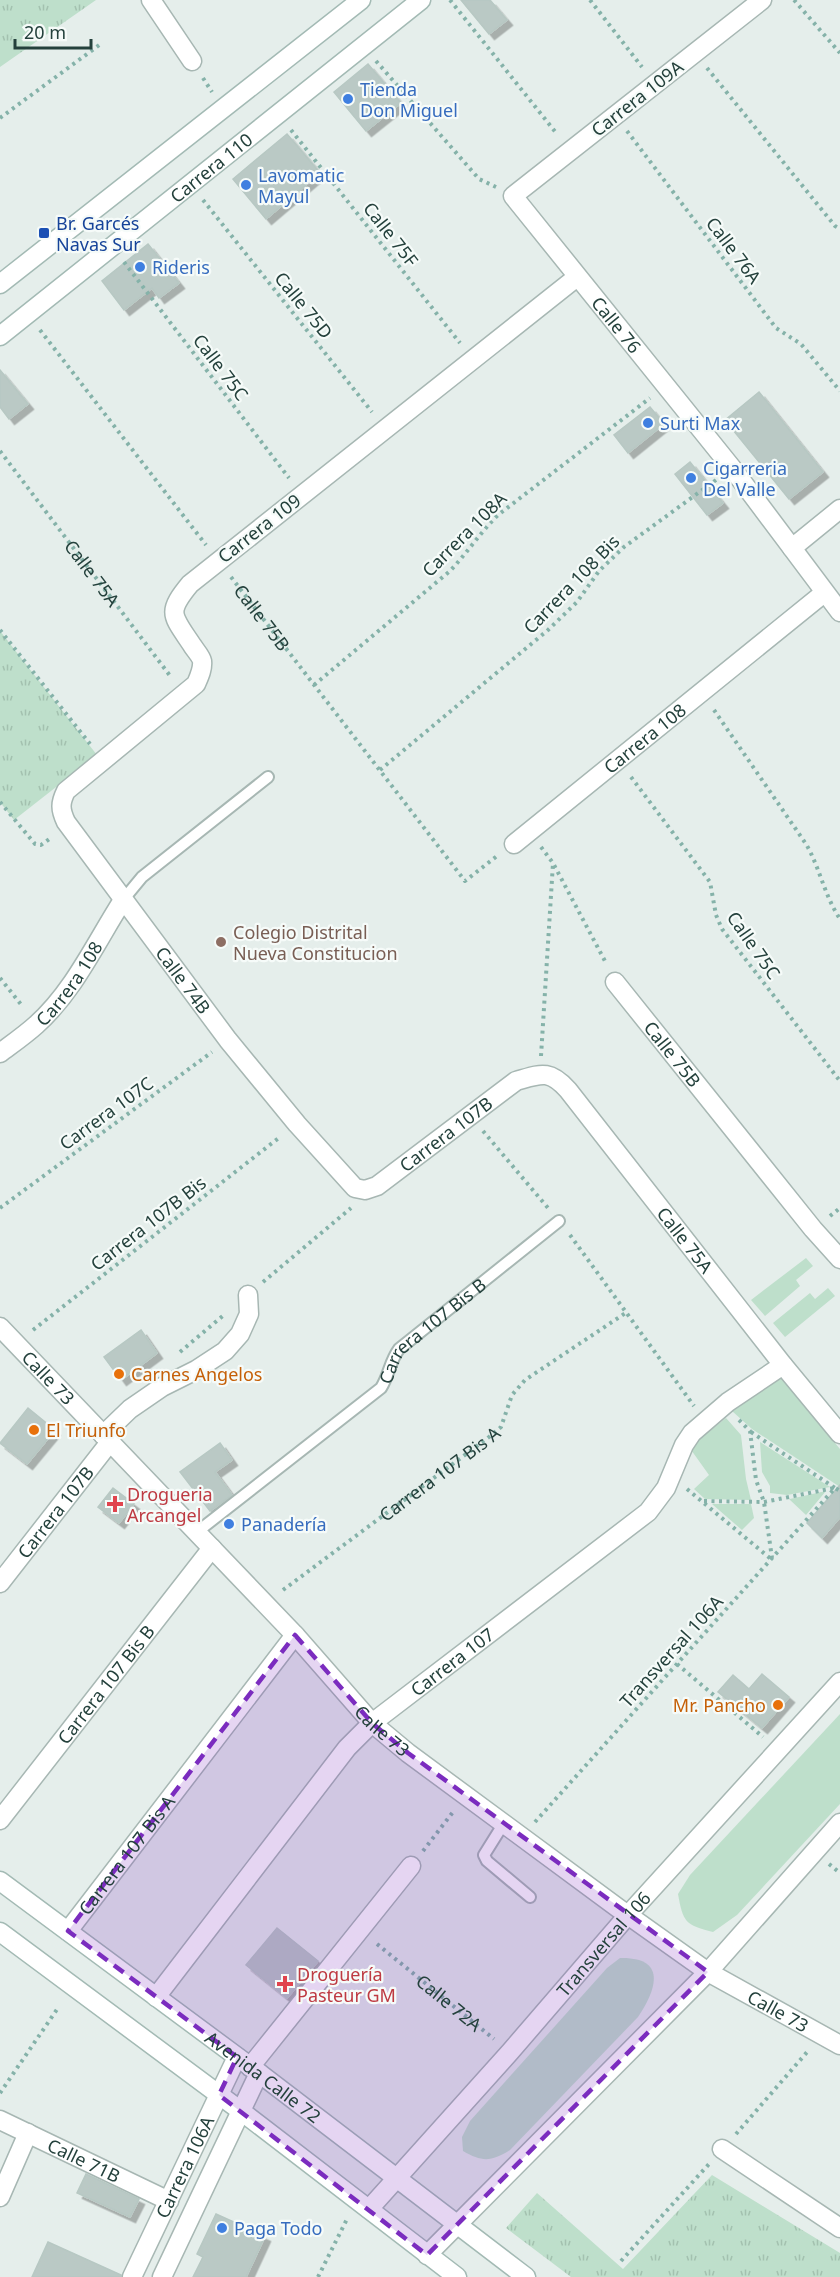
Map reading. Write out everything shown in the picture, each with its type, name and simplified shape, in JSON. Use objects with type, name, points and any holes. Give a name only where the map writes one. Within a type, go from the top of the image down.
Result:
[{"type":"street","points":[[150,0],[192,61]]},
{"type":"street","points":[[0,284],[361,0]]},
{"type":"street","name":"Carrera 110","points":[[0,336],[421,0]]},
{"type":"street","name":"Carrera 109A","points":[[513,196],[762,0]]},
{"type":"street","name":"Calle 76","points":[[513,196],[732,468],[840,612]]},
{"type":"street","name":"Carrera 109","points":[[66,822],[61,812],[61,802],[66,790],[196,684],[202,660],[176,622],[173,611],[176,601],[190,584],[577,277]]},
{"type":"street","points":[[792,548],[840,509]]},
{"type":"street","name":"Carrera 108","points":[[514,844],[824,593]]},
{"type":"street","name":"Calle 74B","points":[[66,822],[228,1040],[297,1124],[355,1188],[365,1190],[377,1186]]},
{"type":"street","name":"Carrera 108","points":[[0,1053],[37,1024],[69,986],[123,900]]},
{"type":"street","name":"Calle 75B","points":[[615,982],[840,1259]]},
{"type":"street","name":"Carrera 107B","points":[[377,1186],[516,1081],[539,1075]]},
{"type":"street","name":"Calle 75A","points":[[539,1075],[556,1077],[568,1090],[783,1365],[840,1434]]},
{"type":"street","name":"Carrera 107B","points":[[0,1583],[107,1438],[138,1403],[162,1387],[196,1371],[225,1351],[240,1334],[249,1314],[248,1295]]},
{"type":"street","name":"Calle 73","points":[[0,1327],[265,1603],[372,1723],[628,1915],[708,1971],[840,2045]]},
{"type":"street","name":"Carrera 107","points":[[156,1997],[348,1748],[372,1723],[648,1512],[671,1478],[688,1439],[724,1406],[783,1365]]},
{"type":"street","name":"Carrera 107 Bis B","points":[[0,1820],[212,1548]]},
{"type":"street","name":"Carrera 107 Bis A","points":[[68,1931],[295,1635]]},
{"type":"street","name":"Transversal 106","points":[[363,2205],[397,2179],[628,1915],[840,1682]]},
{"type":"street","points":[[427,2254],[708,1971],[840,1823]]},
{"type":"street","name":"Carrera 106A","points":[[132,2277],[219,2094],[249,2066],[411,1866]]},
{"type":"street","name":"Avenida Calle 72","points":[[0,1881],[249,2066],[526,2277]]},
{"type":"street","points":[[0,1932],[241,2110],[457,2277]]},
{"type":"street","name":"Carrera 106A","points":[[162,2277],[241,2110],[249,2066]]},
{"type":"street","name":"Calle 71B","points":[[0,2120],[169,2201]]},
{"type":"street","points":[[0,2197],[28,2133]]},
{"type":"street","points":[[722,2149],[840,2228]]},
{"type":"lane","points":[[123,900],[142,877],[268,777]]},
{"type":"lane","name":"Carrera 107 Bis B","points":[[197,1532],[381,1388],[388,1375],[391,1360],[399,1349],[559,1221]]},
{"type":"lane","points":[[504,1823],[484,1855],[486,1861],[530,1897]]},
{"type":"path","points":[[450,0],[570,151]]},
{"type":"path","points":[[590,0],[656,84]]},
{"type":"path","points":[[794,0],[840,53]]},
{"type":"path","points":[[0,118],[102,43]]},
{"type":"path","points":[[694,53],[840,230]]},
{"type":"path","points":[[371,56],[479,179],[513,196]]},
{"type":"path","name":"Calle 76A","points":[[615,115],[776,328],[801,344],[840,391]]},
{"type":"path","name":"Calle 75F","points":[[287,125],[473,360]]},
{"type":"path","name":"Calle 75D","points":[[201,198],[386,429]]},
{"type":"path","name":"Calle 75C","points":[[119,256],[302,495]]},
{"type":"path","name":"Calle 75B","points":[[36,325],[465,881],[514,844]]},
{"type":"path","name":"Carrera 108A","points":[[314,685],[450,571],[498,515],[666,385]]},
{"type":"path","name":"Calle 75A","points":[[0,451],[184,694]]},
{"type":"path","name":"Carrera 108 Bis","points":[[380,770],[548,630],[577,602],[599,571],[624,547],[732,468]]},
{"type":"path","points":[[0,630],[103,761]]},
{"type":"path","points":[[702,692],[806,844],[817,863],[830,903],[840,919]]},
{"type":"path","name":"Calle 75C","points":[[618,759],[710,882],[716,915],[722,929],[840,1081]]},
{"type":"path","points":[[0,802],[35,844],[41,845],[47,842],[66,822]]},
{"type":"path","points":[[530,832],[553,863],[615,982]]},
{"type":"path","points":[[539,1075],[553,863]]},
{"type":"path","points":[[0,978],[37,1024]]},
{"type":"path","name":"Carrera 107C","points":[[0,1208],[228,1040]]},
{"type":"path","points":[[470,1116],[559,1221],[627,1311],[705,1421]]},
{"type":"path","name":"Carrera 107B Bis","points":[[16,1344],[297,1124]]},
{"type":"path","name":"Carrera 107 Bis A","points":[[265,1603],[489,1437],[501,1426],[512,1395],[525,1380],[627,1311]]},
{"type":"path","points":[[724,1406],[750,1431],[840,1491]]},
{"type":"path","points":[[750,1431],[756,1480],[764,1502],[772,1559]]},
{"type":"path","points":[[671,1478],[704,1502],[772,1559]]},
{"type":"path","points":[[704,1502],[764,1502],[835,1488]]},
{"type":"path","name":"Transversal 106A","points":[[522,1836],[835,1488]]},
{"type":"path","points":[[677,1664],[779,1750]]},
{"type":"path","points":[[411,1866],[466,1795]]},
{"type":"path","name":"Calle 72A","points":[[360,1930],[510,2052]]},
{"type":"path","points":[[0,2093],[58,2008]]},
{"type":"path","points":[[318,2277],[363,2205]]},
{"type":"highlighted area","points":[[295,1635],[372,1723],[408,1753],[708,1972],[427,2255],[219,2095],[237,2057],[68,1931]]},
{"type":"green space","points":[[0,0],[96,0],[0,67]]},
{"type":"green space","points":[[0,631],[97,755],[14,820],[0,802]]},
{"type":"green space","points":[[806,1258],[813,1266],[796,1280],[800,1286],[765,1316],[751,1300]]},
{"type":"green space","points":[[828,1288],[835,1296],[785,1337],[773,1323],[810,1293],[815,1299]]},
{"type":"green space","points":[[781,1378],[840,1449],[840,1487],[752,1429],[732,1411]]},
{"type":"green space","points":[[726,1418],[741,1435],[751,1500],[705,1499],[694,1489],[709,1475],[689,1447]]},
{"type":"green space","points":[[760,1442],[830,1487],[787,1495],[770,1493],[770,1486],[762,1472]]},
{"type":"green space","points":[[826,1491],[806,1515],[789,1499],[790,1499]]},
{"type":"green space","points":[[712,1504],[751,1504],[754,1518],[742,1530]]},
{"type":"green space","points":[[840,1714],[840,1804],[737,1915],[713,1932],[691,1924],[684,1916],[678,1894],[690,1875]]},
{"type":"green space","points":[[620,1958],[635,1959],[645,1963],[651,1969],[654,1977],[650,1996],[638,2017],[510,2150],[497,2157],[486,2159],[463,2151],[462,2137],[470,2121],[607,1968]]},
{"type":"green space","points":[[712,2175],[840,2253],[840,2277],[571,2277],[506,2228],[537,2193],[623,2269]]},
{"type":"building","points":[[461,0],[490,0],[507,20],[489,34]]},
{"type":"building","points":[[368,64],[401,103],[366,131],[334,92]]},
{"type":"building","points":[[287,134],[320,173],[266,219],[233,179]]},
{"type":"building","points":[[148,244],[179,283],[159,298],[152,288],[124,310],[102,281]]},
{"type":"building","points":[[0,370],[28,404],[9,419],[0,407]]},
{"type":"building","points":[[759,392],[823,472],[789,499],[725,420]]},
{"type":"building","points":[[650,407],[664,424],[628,453],[614,435]]},
{"type":"building","points":[[690,462],[723,503],[707,515],[675,474]]},
{"type":"building","points":[[141,1330],[157,1353],[121,1380],[104,1357]]},
{"type":"building","points":[[28,1408],[55,1430],[27,1464],[0,1443]]},
{"type":"building","points":[[220,1443],[232,1460],[215,1472],[232,1495],[210,1511],[180,1472]]},
{"type":"building","points":[[840,1485],[840,1517],[822,1538],[807,1523]]},
{"type":"building","points":[[113,1488],[134,1504],[119,1523],[98,1507]]},
{"type":"building","points":[[762,1674],[789,1697],[762,1728],[718,1692],[733,1675],[749,1689]]},
{"type":"building","points":[[277,1928],[318,1961],[287,1998],[246,1965]]},
{"type":"building","points":[[86,2174],[139,2199],[130,2217],[77,2193]]},
{"type":"building","points":[[216,2214],[265,2236],[246,2277],[193,2277],[203,2257],[197,2254]]},
{"type":"building","points":[[48,2242],[121,2275],[121,2277],[32,2277]]},
{"type":"place","name":"Tienda Don Miguel","points":[[348,99]]},
{"type":"place","name":"Lavomatic Mayul","points":[[246,185]]},
{"type":"place","name":"Br. Garcés Navas Sur","points":[[44,233]]},
{"type":"place","name":"Rideris","points":[[140,267]]},
{"type":"place","name":"Surti Max","points":[[648,423]]},
{"type":"place","name":"Cigarreria Del Valle","points":[[691,478]]},
{"type":"place","name":"Colegio Distrital Nueva Constitucion","points":[[221,942]]},
{"type":"place","name":"Carnes Angelos","points":[[119,1374]]},
{"type":"place","name":"El Triunfo","points":[[34,1430]]},
{"type":"place","name":"Drogueria Arcangel","points":[[115,1504]]},
{"type":"place","name":"Panadería","points":[[229,1524]]},
{"type":"place","name":"Mr. Pancho","points":[[778,1705]]},
{"type":"place","name":"Droguería Pasteur GM","points":[[285,1984]]},
{"type":"place","name":"Paga Todo","points":[[222,2228]]}]
